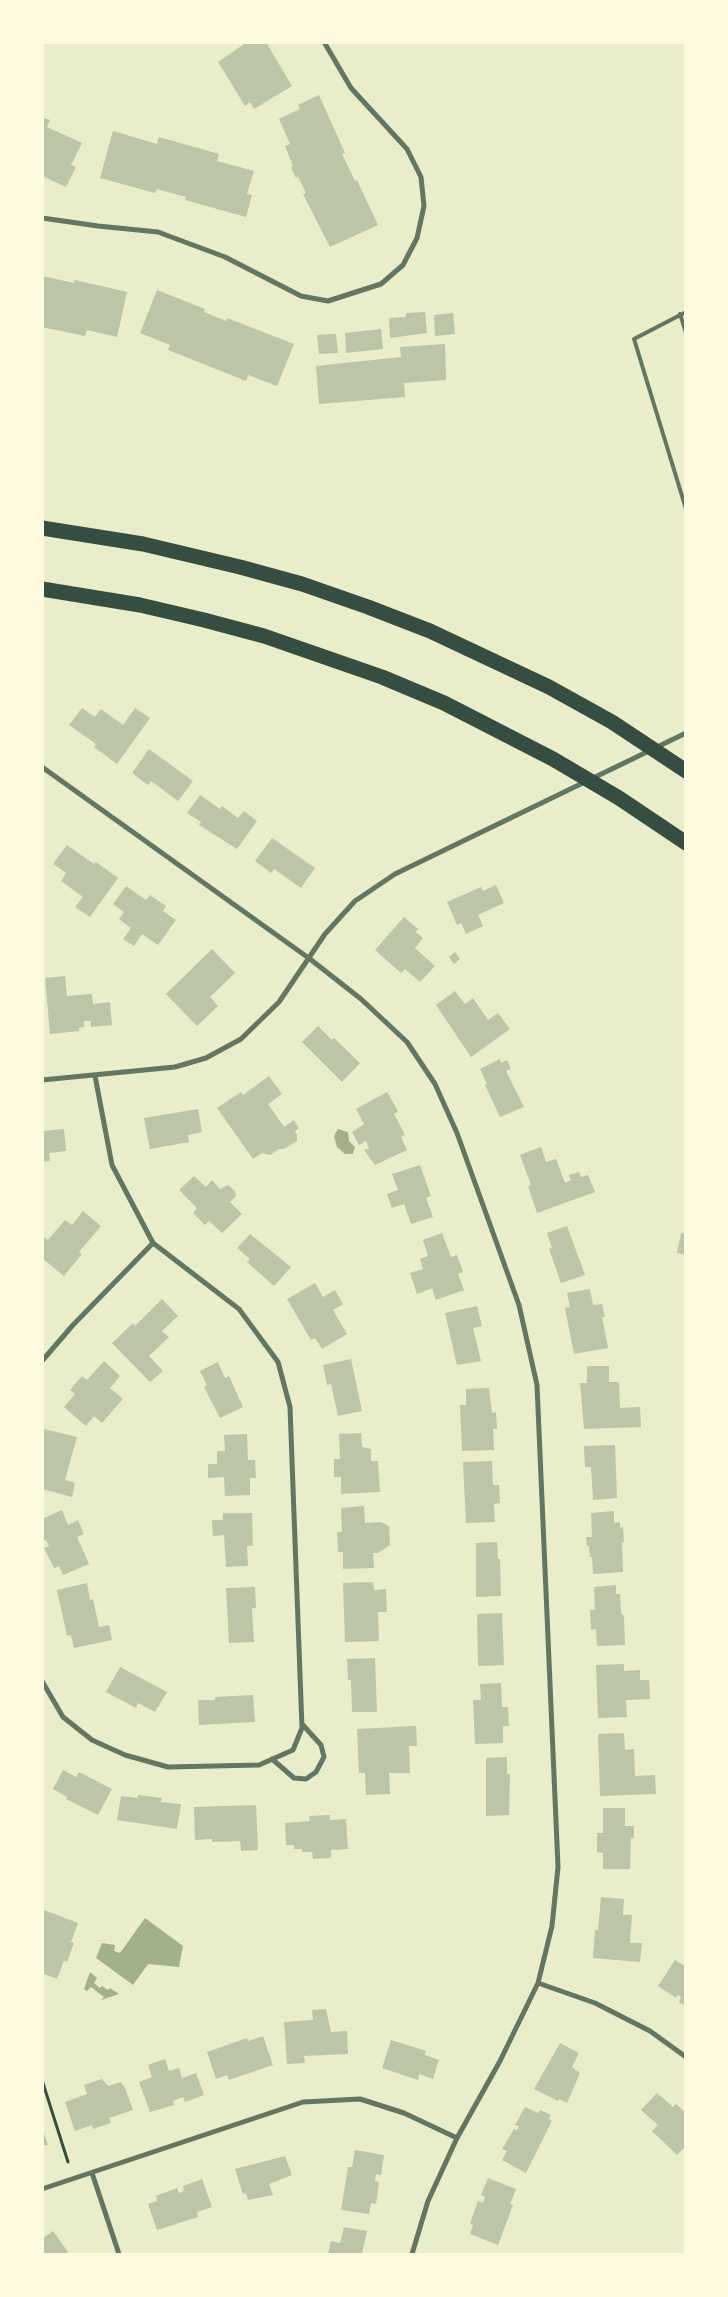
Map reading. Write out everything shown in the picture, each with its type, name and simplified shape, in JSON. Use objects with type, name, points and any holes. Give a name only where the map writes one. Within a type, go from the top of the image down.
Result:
[{"type":"highway","points":[[42,528],[143,544],[240,567],[302,584],[368,607],[430,631],[549,687],[612,722],[686,771]]},
{"type":"highway","points":[[42,589],[140,605],[204,620],[264,636],[382,677],[444,703],[546,755],[620,798],[686,844]]},
{"type":"street","points":[[42,218],[158,232],[225,257],[301,296],[328,302],[381,284],[402,265],[417,238],[424,206],[421,177],[406,149],[351,88],[324,42]]},
{"type":"street","points":[[42,1080],[174,1067],[206,1058],[224,1049],[241,1039],[279,1002],[310,959],[325,934],[355,901],[395,874],[686,733]]},
{"type":"street","points":[[42,767],[310,959],[361,998],[406,1042],[435,1084],[457,1133],[494,1231],[519,1305],[537,1385],[558,1867],[552,1926],[538,1983],[500,2061],[457,2138],[428,2201],[412,2254]]},
{"type":"street","points":[[42,1681],[63,1717],[92,1740],[125,1755],[168,1767],[259,1765],[293,1750],[302,1724],[290,1407],[278,1362],[239,1309],[153,1244],[112,1165],[95,1076]]},
{"type":"street","points":[[42,1360],[73,1325],[153,1244]]},
{"type":"street","points":[[272,1759],[294,1778],[306,1779],[316,1772],[324,1757],[321,1745],[302,1724]]},
{"type":"street","points":[[538,1983],[596,2003],[650,2031],[686,2057]]},
{"type":"street","points":[[42,2189],[303,2102],[360,2099],[404,2113],[457,2138]]},
{"type":"street","points":[[92,2173],[120,2254]]},
{"type":"lane","points":[[686,312],[634,339],[686,509]]},
{"type":"lane","points":[[680,314],[686,333]]},
{"type":"path","points":[[42,2080],[68,2162]]},
{"type":"shaded area","points":[[338,1129],[348,1132],[349,1141],[355,1147],[353,1154],[345,1154],[337,1147],[334,1136]]},
{"type":"shaded area","points":[[145,1918],[183,1946],[179,1967],[148,1964],[133,1985],[96,1958],[102,1943],[115,1945],[114,1951],[120,1953]]},
{"type":"shaded area","points":[[90,1972],[97,1978],[94,1983],[100,1988],[102,1986],[108,1990],[110,1988],[119,1994],[101,2000],[104,1997],[91,1987],[87,1991],[84,1989]]},
{"type":"building","points":[[247,42],[266,42],[292,86],[254,109],[250,102],[245,106],[218,62]]},
{"type":"building","points":[[319,95],[345,153],[342,154],[355,181],[357,180],[378,225],[330,247],[303,194],[306,193],[291,167],[293,166],[285,146],[290,144],[279,119],[300,109],[298,105]]},
{"type":"building","points":[[42,117],[50,120],[47,127],[82,143],[71,165],[76,167],[66,187],[42,176]]},
{"type":"building","points":[[113,131],[157,144],[159,137],[219,154],[217,161],[254,171],[247,194],[252,195],[246,217],[185,200],[186,197],[157,189],[155,193],[100,178]]},
{"type":"building","points":[[42,276],[74,283],[75,280],[127,292],[117,337],[87,330],[85,336],[42,327]]},
{"type":"building","points":[[157,290],[205,309],[204,312],[226,321],[227,318],[294,344],[277,386],[248,375],[246,381],[168,350],[170,345],[140,333]]},
{"type":"building","points":[[425,312],[427,333],[390,338],[389,318],[406,317],[406,313]]},
{"type":"building","points":[[453,313],[455,334],[435,336],[434,315]]},
{"type":"building","points":[[381,329],[383,349],[346,353],[345,333]]},
{"type":"building","points":[[336,334],[338,353],[319,354],[317,335]]},
{"type":"building","points":[[445,344],[446,380],[404,383],[405,397],[319,404],[316,366],[401,357],[400,347]]},
{"type":"building","points":[[82,708],[95,717],[101,709],[123,725],[135,708],[150,718],[117,764],[94,747],[96,744],[69,725]]},
{"type":"building","points":[[149,749],[193,781],[178,801],[151,781],[148,785],[132,773]]},
{"type":"building","points":[[200,795],[220,809],[222,806],[238,818],[244,811],[257,821],[237,849],[199,825],[201,822],[187,813]]},
{"type":"building","points":[[272,838],[315,868],[301,888],[274,869],[271,873],[255,861]]},
{"type":"building","points":[[67,845],[118,878],[90,917],[75,907],[83,897],[61,881],[66,873],[53,864]]},
{"type":"building","points":[[496,885],[504,903],[478,915],[483,926],[466,934],[461,923],[457,925],[447,902],[481,887],[483,891]]},
{"type":"building","points":[[126,886],[146,900],[150,895],[166,906],[163,911],[176,920],[158,945],[142,934],[134,946],[123,939],[131,928],[119,919],[124,912],[113,904]]},
{"type":"building","points":[[404,917],[418,929],[416,932],[423,938],[415,948],[435,966],[420,982],[405,969],[401,973],[375,950]]},
{"type":"building","points":[[212,949],[235,973],[210,997],[218,1006],[197,1026],[166,994]]},
{"type":"building","points":[[455,952],[460,959],[454,964],[449,957]]},
{"type":"building","points":[[65,976],[67,996],[92,994],[93,1004],[110,1002],[112,1025],[91,1027],[91,1021],[84,1021],[84,1027],[79,1028],[79,1031],[50,1034],[45,978]]},
{"type":"building","points":[[455,991],[465,1004],[473,998],[488,1020],[498,1013],[510,1029],[471,1057],[436,1005]]},
{"type":"building","points":[[318,1026],[332,1040],[334,1038],[360,1063],[342,1082],[302,1042]]},
{"type":"building","points":[[500,1059],[501,1063],[507,1060],[511,1069],[506,1071],[524,1107],[500,1117],[485,1085],[487,1084],[480,1069]]},
{"type":"building","points":[[269,1076],[282,1094],[268,1104],[284,1127],[294,1120],[299,1128],[295,1131],[297,1141],[270,1155],[262,1153],[253,1159],[217,1108],[241,1092],[243,1095]]},
{"type":"building","points":[[387,1092],[398,1111],[394,1114],[405,1135],[401,1137],[407,1150],[375,1165],[364,1150],[369,1148],[366,1141],[359,1145],[352,1132],[364,1124],[356,1109]]},
{"type":"building","points":[[198,1109],[202,1132],[188,1135],[189,1142],[150,1149],[144,1118]]},
{"type":"building","points":[[64,1129],[66,1151],[49,1153],[50,1161],[42,1162],[42,1131]]},
{"type":"building","points":[[541,1147],[546,1162],[556,1159],[565,1183],[571,1180],[569,1175],[579,1172],[581,1177],[588,1175],[595,1192],[537,1213],[528,1186],[531,1185],[520,1155]]},
{"type":"building","points":[[420,1165],[431,1196],[426,1198],[433,1217],[411,1224],[404,1204],[392,1208],[387,1194],[398,1190],[392,1174]]},
{"type":"building","points":[[194,1176],[206,1187],[212,1180],[220,1189],[228,1185],[235,1191],[236,1196],[230,1202],[242,1214],[222,1233],[209,1221],[205,1225],[193,1213],[197,1208],[179,1190]]},
{"type":"building","points":[[83,1211],[101,1226],[79,1252],[82,1254],[64,1276],[42,1258],[42,1236],[48,1240],[65,1220],[72,1225]]},
{"type":"building","points":[[567,1226],[585,1275],[561,1283],[549,1249],[552,1248],[547,1233]]},
{"type":"building","points":[[442,1233],[451,1257],[457,1255],[463,1272],[458,1274],[464,1290],[436,1300],[432,1288],[417,1294],[410,1273],[423,1269],[420,1259],[428,1256],[423,1240]]},
{"type":"building","points":[[681,1233],[686,1234],[686,1255],[677,1253]]},
{"type":"building","points":[[250,1234],[291,1267],[274,1286],[247,1262],[250,1259],[237,1248]]},
{"type":"building","points":[[315,1283],[323,1297],[335,1290],[343,1304],[333,1310],[347,1334],[322,1349],[315,1338],[311,1340],[287,1299]]},
{"type":"building","points":[[590,1289],[593,1305],[602,1304],[605,1317],[602,1317],[608,1348],[574,1354],[565,1308],[570,1307],[567,1293]]},
{"type":"building","points":[[162,1299],[178,1316],[162,1331],[169,1337],[149,1356],[163,1371],[150,1382],[112,1343],[133,1323],[135,1326]]},
{"type":"building","points":[[477,1306],[482,1326],[473,1328],[481,1361],[457,1365],[445,1313]]},
{"type":"building","points":[[351,1359],[362,1411],[338,1416],[331,1384],[327,1385],[323,1365]]},
{"type":"building","points":[[104,1361],[120,1376],[110,1388],[123,1399],[102,1423],[94,1416],[86,1426],[64,1407],[75,1394],[70,1390],[82,1376],[87,1380]]},
{"type":"building","points":[[218,1362],[225,1378],[229,1376],[243,1407],[220,1418],[204,1387],[207,1385],[200,1371]]},
{"type":"building","points":[[587,1366],[609,1366],[609,1382],[619,1382],[620,1408],[640,1407],[641,1427],[584,1429],[580,1383],[587,1383]]},
{"type":"building","points":[[489,1388],[492,1413],[496,1412],[497,1429],[493,1429],[494,1450],[462,1451],[460,1405],[466,1405],[466,1389]]},
{"type":"building","points":[[44,1429],[77,1437],[65,1480],[75,1483],[72,1497],[42,1489],[42,1436]]},
{"type":"building","points":[[361,1433],[362,1447],[371,1449],[371,1461],[378,1461],[380,1492],[341,1494],[341,1477],[334,1477],[334,1459],[340,1459],[339,1434]]},
{"type":"building","points":[[247,1434],[248,1460],[255,1460],[256,1478],[250,1478],[250,1495],[225,1496],[224,1477],[208,1478],[208,1464],[217,1464],[217,1451],[225,1451],[224,1435]]},
{"type":"building","points":[[615,1445],[617,1498],[593,1500],[591,1467],[585,1467],[584,1446]]},
{"type":"building","points":[[492,1461],[493,1485],[499,1485],[500,1503],[494,1504],[495,1522],[466,1523],[463,1462]]},
{"type":"building","points":[[364,1506],[365,1523],[381,1522],[389,1526],[390,1545],[378,1553],[373,1553],[374,1568],[343,1569],[343,1552],[338,1552],[337,1532],[342,1532],[341,1508]]},
{"type":"building","points":[[62,1510],[68,1525],[78,1520],[84,1534],[77,1537],[89,1564],[63,1575],[59,1566],[54,1568],[44,1548],[49,1546],[46,1540],[42,1542],[42,1519]]},
{"type":"building","points":[[614,1511],[614,1523],[620,1522],[620,1528],[623,1527],[623,1572],[593,1574],[592,1557],[590,1557],[586,1537],[592,1537],[591,1513]]},
{"type":"building","points":[[223,1513],[252,1513],[253,1546],[247,1546],[248,1566],[226,1567],[224,1535],[213,1536],[212,1520],[223,1520]]},
{"type":"building","points":[[497,1542],[498,1559],[500,1559],[501,1596],[476,1597],[476,1543]]},
{"type":"building","points":[[373,1582],[374,1590],[386,1589],[387,1612],[378,1612],[379,1641],[345,1642],[343,1583]]},
{"type":"building","points":[[87,1583],[90,1600],[93,1599],[99,1627],[109,1625],[112,1640],[74,1648],[71,1635],[67,1636],[57,1590]]},
{"type":"building","points":[[616,1585],[616,1594],[620,1594],[621,1613],[624,1616],[625,1645],[597,1646],[596,1629],[591,1630],[590,1610],[595,1610],[594,1587]]},
{"type":"building","points":[[255,1587],[256,1608],[252,1608],[254,1642],[229,1643],[226,1588]]},
{"type":"building","points":[[502,1613],[504,1665],[478,1666],[477,1614]]},
{"type":"building","points":[[375,1658],[377,1712],[352,1712],[351,1680],[348,1680],[347,1659]]},
{"type":"building","points":[[624,1664],[624,1671],[640,1670],[640,1680],[649,1680],[650,1699],[626,1700],[627,1717],[598,1718],[596,1665]]},
{"type":"building","points":[[120,1667],[167,1692],[155,1712],[138,1703],[136,1708],[106,1692]]},
{"type":"building","points":[[501,1683],[502,1707],[508,1707],[509,1726],[503,1726],[503,1743],[475,1744],[473,1700],[481,1700],[480,1684]]},
{"type":"building","points":[[253,1695],[255,1722],[199,1725],[198,1700],[215,1700],[215,1697]]},
{"type":"building","points":[[416,1726],[417,1746],[409,1746],[410,1773],[389,1773],[390,1794],[366,1795],[365,1773],[359,1773],[357,1729]]},
{"type":"building","points":[[624,1733],[625,1750],[634,1749],[635,1776],[655,1775],[656,1794],[600,1796],[598,1734]]},
{"type":"building","points":[[507,1757],[507,1774],[510,1774],[509,1815],[486,1816],[486,1758]]},
{"type":"building","points":[[63,1770],[76,1777],[79,1772],[112,1789],[98,1815],[66,1799],[67,1797],[53,1789]]},
{"type":"building","points":[[138,1795],[162,1798],[161,1802],[181,1804],[177,1829],[117,1820],[121,1796],[138,1798]]},
{"type":"building","points":[[256,1805],[258,1850],[241,1851],[240,1841],[212,1842],[212,1839],[195,1840],[194,1807]]},
{"type":"building","points":[[603,1808],[625,1808],[625,1826],[634,1826],[634,1838],[631,1838],[630,1869],[603,1869],[603,1853],[597,1852],[597,1833],[603,1833]]},
{"type":"building","points":[[330,1815],[330,1820],[346,1819],[348,1849],[331,1850],[331,1858],[313,1859],[312,1852],[302,1852],[302,1849],[294,1849],[294,1845],[286,1845],[285,1823],[310,1821],[309,1816]]},
{"type":"building","points":[[601,1897],[624,1899],[623,1915],[632,1915],[630,1943],[642,1943],[640,1962],[593,1958],[595,1930],[598,1930]]},
{"type":"building","points":[[44,1910],[78,1923],[71,1942],[74,1943],[67,1962],[64,1961],[57,1979],[42,1973]]},
{"type":"building","points":[[675,1960],[686,1967],[686,2006],[679,2002],[681,1997],[678,1995],[676,1998],[658,1986]]},
{"type":"building","points":[[326,2009],[331,2032],[347,2031],[348,2054],[304,2056],[305,2063],[287,2064],[284,2022],[313,2020],[312,2010]]},
{"type":"building","points":[[263,2036],[273,2065],[229,2080],[227,2075],[216,2079],[207,2052],[247,2038],[248,2041]]},
{"type":"building","points":[[391,2040],[426,2051],[425,2055],[439,2060],[433,2079],[419,2074],[418,2080],[382,2068]]},
{"type":"building","points":[[560,2043],[579,2053],[572,2067],[580,2073],[567,2103],[559,2099],[558,2101],[534,2089]]},
{"type":"building","points":[[165,2059],[169,2071],[179,2068],[182,2078],[196,2073],[204,2095],[185,2102],[183,2097],[173,2101],[174,2105],[150,2112],[139,2082],[152,2077],[148,2065]]},
{"type":"building","points":[[102,2079],[108,2086],[121,2082],[133,2110],[109,2118],[111,2123],[93,2129],[92,2125],[75,2131],[65,2102],[87,2094],[84,2085]]},
{"type":"building","points":[[657,2093],[673,2107],[676,2104],[686,2113],[686,2146],[677,2155],[652,2131],[658,2125],[641,2110]]},
{"type":"building","points":[[525,2107],[538,2113],[540,2110],[551,2115],[549,2119],[552,2121],[526,2173],[502,2160],[507,2151],[502,2149],[514,2129],[517,2130],[519,2126],[515,2125]]},
{"type":"building","points":[[42,2128],[48,2145],[42,2146]]},
{"type":"building","points":[[355,2150],[384,2155],[381,2175],[376,2174],[375,2181],[379,2182],[376,2204],[371,2203],[369,2214],[341,2210],[348,2167],[352,2167]]},
{"type":"building","points":[[285,2156],[292,2175],[269,2184],[273,2195],[248,2200],[246,2193],[243,2194],[235,2169]]},
{"type":"building","points":[[488,2178],[516,2189],[510,2204],[513,2205],[498,2245],[470,2234],[473,2225],[470,2223],[478,2201],[483,2203],[485,2197],[481,2195]]},
{"type":"building","points":[[202,2179],[212,2207],[197,2212],[198,2217],[157,2230],[148,2204],[157,2201],[156,2196],[177,2188],[179,2193],[184,2191],[183,2186]]},
{"type":"building","points":[[344,2227],[367,2231],[362,2254],[328,2254],[331,2241],[340,2243]]},
{"type":"building","points":[[53,2231],[68,2252],[64,2254],[42,2254],[42,2239]]}]
